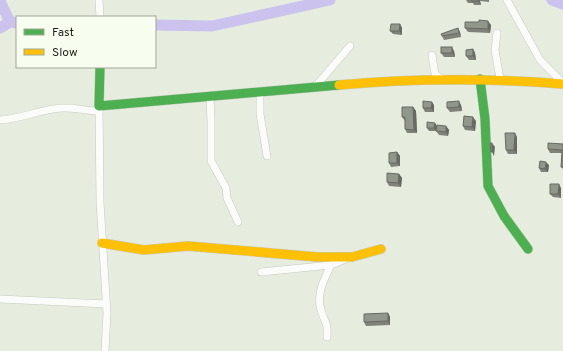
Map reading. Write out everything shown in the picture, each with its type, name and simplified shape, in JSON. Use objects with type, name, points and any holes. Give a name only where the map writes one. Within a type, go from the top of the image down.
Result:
[{"type":"street","points":[[99,0],[100,16]]},
{"type":"street","points":[[507,0],[540,60],[563,84]]},
{"type":"street","points":[[497,34],[495,50],[500,79]]},
{"type":"street","points":[[315,87],[350,46]]},
{"type":"street","points":[[432,55],[435,74],[442,80]]},
{"type":"street","points":[[100,68],[100,202],[106,304],[105,351]]},
{"type":"street","points":[[0,120],[12,120],[63,108],[84,112],[210,96],[382,81],[500,79],[563,84]]},
{"type":"street","points":[[480,80],[485,119],[488,186],[504,216],[528,249]]},
{"type":"street","points":[[260,92],[260,114],[267,156]]},
{"type":"street","points":[[210,96],[211,161],[226,188],[226,198],[238,222]]},
{"type":"street","points":[[102,243],[144,250],[188,246],[317,257],[352,257]]},
{"type":"street","points":[[261,272],[331,266],[352,257],[381,249]]},
{"type":"street","points":[[327,337],[328,324],[321,311],[319,301],[331,266]]},
{"type":"street","points":[[0,299],[106,304]]},
{"type":"building","points":[[479,20],[488,21],[488,29],[465,28],[465,22],[479,22]]},
{"type":"building","points":[[391,24],[400,24],[399,31],[390,31]]},
{"type":"building","points":[[458,28],[459,33],[442,36],[441,34]]},
{"type":"building","points":[[441,47],[452,47],[452,53],[441,53]]},
{"type":"building","points":[[473,49],[473,56],[466,56],[466,50]]},
{"type":"building","points":[[423,101],[432,102],[431,108],[423,108]]},
{"type":"building","points":[[459,101],[459,107],[447,108],[447,102]]},
{"type":"building","points":[[402,107],[413,107],[414,130],[405,129],[405,117],[402,117]]},
{"type":"building","points":[[464,116],[473,117],[472,127],[463,126]]},
{"type":"building","points":[[427,122],[435,123],[434,128],[427,128]]},
{"type":"building","points":[[437,125],[446,126],[446,132],[436,131]]},
{"type":"building","points":[[505,133],[515,133],[514,150],[506,150]]},
{"type":"building","points":[[490,143],[492,143],[492,152],[491,152]]},
{"type":"building","points":[[548,143],[563,144],[563,167],[561,167],[562,150],[548,149]]},
{"type":"building","points":[[397,152],[397,163],[389,163],[389,153]]},
{"type":"building","points":[[540,161],[546,162],[545,169],[539,168]]},
{"type":"building","points":[[387,173],[399,174],[398,183],[387,182]]},
{"type":"building","points":[[550,184],[559,184],[558,194],[550,194]]},
{"type":"building","points":[[388,313],[388,321],[364,322],[364,314]]},
{"type":"waterway","points":[[156,25],[212,26],[330,0]]},
{"type":"waterway","points":[[552,0],[563,4]]},
{"type":"waterway","points":[[0,1],[10,22],[16,23]]},
{"type":"waterway","points":[[0,28],[10,22]]},
{"type":"traffic: fast","points":[[100,68],[99,106],[339,85]]},
{"type":"traffic: fast","points":[[480,79],[485,119],[488,186],[504,216],[528,249]]},
{"type":"traffic: slow","points":[[339,85],[423,80],[507,81],[563,84]]},
{"type":"traffic: slow","points":[[102,243],[144,250],[188,246],[317,257],[352,257],[381,249]]}]
